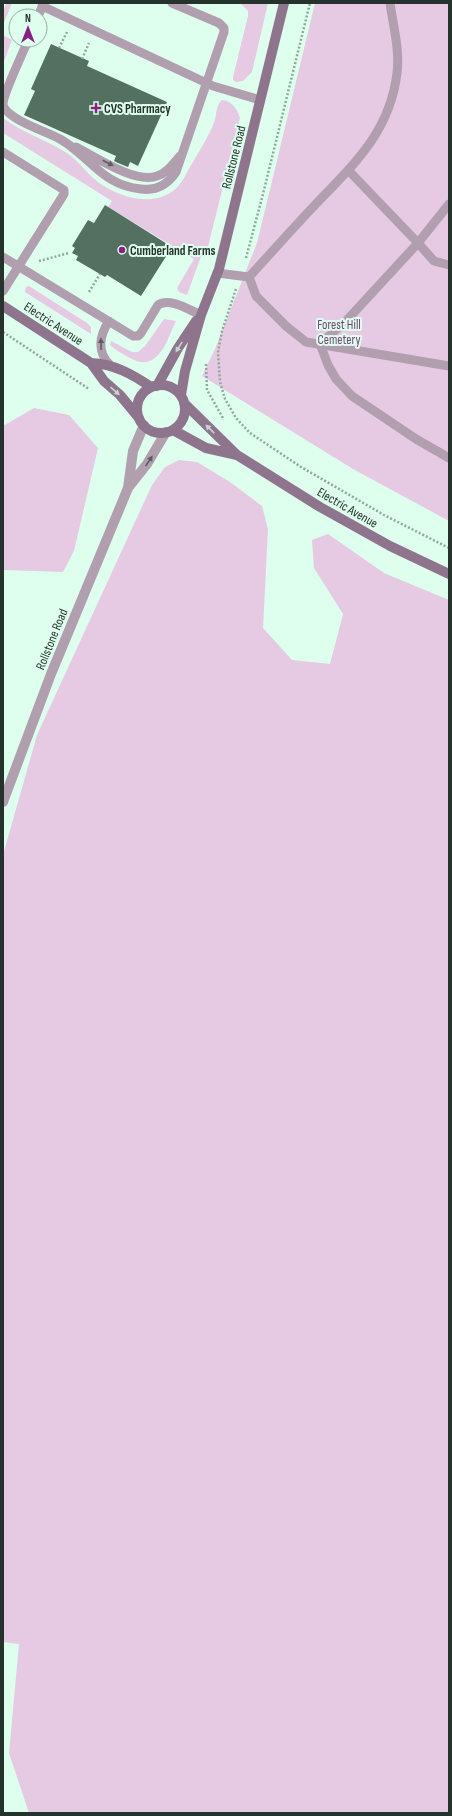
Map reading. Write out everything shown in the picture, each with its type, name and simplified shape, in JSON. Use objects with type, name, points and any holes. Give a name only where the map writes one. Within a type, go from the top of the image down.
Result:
[{"type":"main road","name":"Rollstone Road","points":[[182,399],[185,372],[201,314],[218,273],[284,3]]},
{"type":"main road","name":"Electric Avenue","points":[[3,306],[90,362],[104,381],[120,395],[141,422]]},
{"type":"main road","name":"Rollstone Road","points":[[154,386],[201,314]]},
{"type":"main road","name":"Electric Avenue","points":[[90,362],[110,366],[134,375],[154,386]]},
{"type":"main road","points":[[154,386],[170,387],[182,399],[185,410],[184,418],[179,425],[169,431],[158,433],[141,422],[138,411],[140,397],[154,386]]},
{"type":"main road","name":"Electric Avenue","points":[[182,399],[237,455],[327,510],[390,546],[449,574]]},
{"type":"main road","name":"Electric Avenue","points":[[169,431],[206,448],[237,455]]},
{"type":"street","name":"Rollstone Road","points":[[3,802],[51,674],[128,488],[133,451],[141,422]]},
{"type":"street","name":"Rollstone Road","points":[[128,488],[147,464],[169,431]]},
{"type":"lane","points":[[61,139],[109,180],[129,188],[155,189],[172,178],[176,172],[208,83],[224,28],[219,23],[172,3]]},
{"type":"lane","points":[[249,277],[315,205],[349,171],[368,148],[381,125],[392,98],[397,72],[396,41],[390,3]]},
{"type":"lane","points":[[43,5],[208,83],[260,100]]},
{"type":"lane","points":[[25,48],[3,102],[6,111],[18,119],[125,172],[142,178],[150,178],[163,173],[182,153]]},
{"type":"lane","points":[[3,291],[64,194],[64,190],[4,156]]},
{"type":"lane","points":[[349,171],[434,261],[449,265]]},
{"type":"lane","points":[[320,344],[347,320],[418,243],[449,204]]},
{"type":"lane","points":[[3,257],[81,305],[136,336],[141,333],[156,308],[162,302],[169,302],[201,314]]},
{"type":"lane","points":[[218,273],[249,277]]},
{"type":"lane","points":[[249,277],[256,296],[286,326],[306,342],[449,366]]},
{"type":"lane","points":[[109,321],[102,334],[101,348],[104,359],[110,366]]},
{"type":"lane","points":[[320,344],[328,365],[336,379],[352,396],[416,439],[449,458]]},
{"type":"path","points":[[19,267],[70,253]]},
{"type":"path","points":[[81,305],[100,274]]},
{"type":"path","points":[[3,332],[90,389]]},
{"type":"path","points":[[206,364],[207,390],[223,418],[221,422]]},
{"type":"green space","points":[[6,3],[12,3],[10,8],[8,8],[8,13],[3,25],[3,14]]},
{"type":"green space","points":[[240,3],[268,3],[252,72],[243,81],[236,82],[233,80],[233,77],[248,16],[248,11]]},
{"type":"green space","name":"Forest Hill Cemetery","points":[[315,3],[449,3],[449,521],[353,469],[202,376],[215,349],[257,243]]},
{"type":"green space","points":[[3,35],[8,38],[9,48],[3,64]]},
{"type":"green space","points":[[222,100],[225,100],[234,106],[240,118],[207,251],[203,251],[187,295],[179,292],[177,288],[194,259],[108,207],[112,201],[3,133],[3,118],[67,153],[94,179],[109,189],[133,198],[157,198],[168,194],[177,187],[185,176],[210,132],[218,106]]},
{"type":"green space","points":[[29,286],[87,323],[91,327],[91,334],[25,292],[26,287]]},
{"type":"green space","points":[[164,319],[176,321],[160,354],[154,359],[147,362],[138,361],[128,357],[110,345],[111,341],[132,352],[138,352],[145,346]]},
{"type":"green space","points":[[34,408],[69,415],[98,448],[74,551],[63,572],[3,570],[3,426]]},
{"type":"green space","points":[[179,460],[197,462],[230,482],[262,506],[268,529],[263,628],[292,660],[330,664],[343,614],[314,568],[312,540],[328,534],[384,573],[449,600],[449,1813],[29,1813],[9,1753],[19,1644],[3,1642],[3,855],[37,735],[152,485],[165,467]]},
{"type":"building","name":"CVS Pharmacy","points":[[51,44],[89,61],[87,66],[167,102],[138,166],[130,162],[128,167],[118,163],[114,161],[116,156],[24,115],[35,91],[31,89]]},
{"type":"building","name":"Cumberland Farms","points":[[105,205],[172,247],[141,296],[107,275],[105,277],[76,260],[78,256],[72,253],[75,248],[72,246],[88,220],[94,223]]},
{"type":"place","name":"CVS Pharmacy","points":[[96,108]]},
{"type":"place","name":"Cumberland Farms","points":[[122,250]]}]
